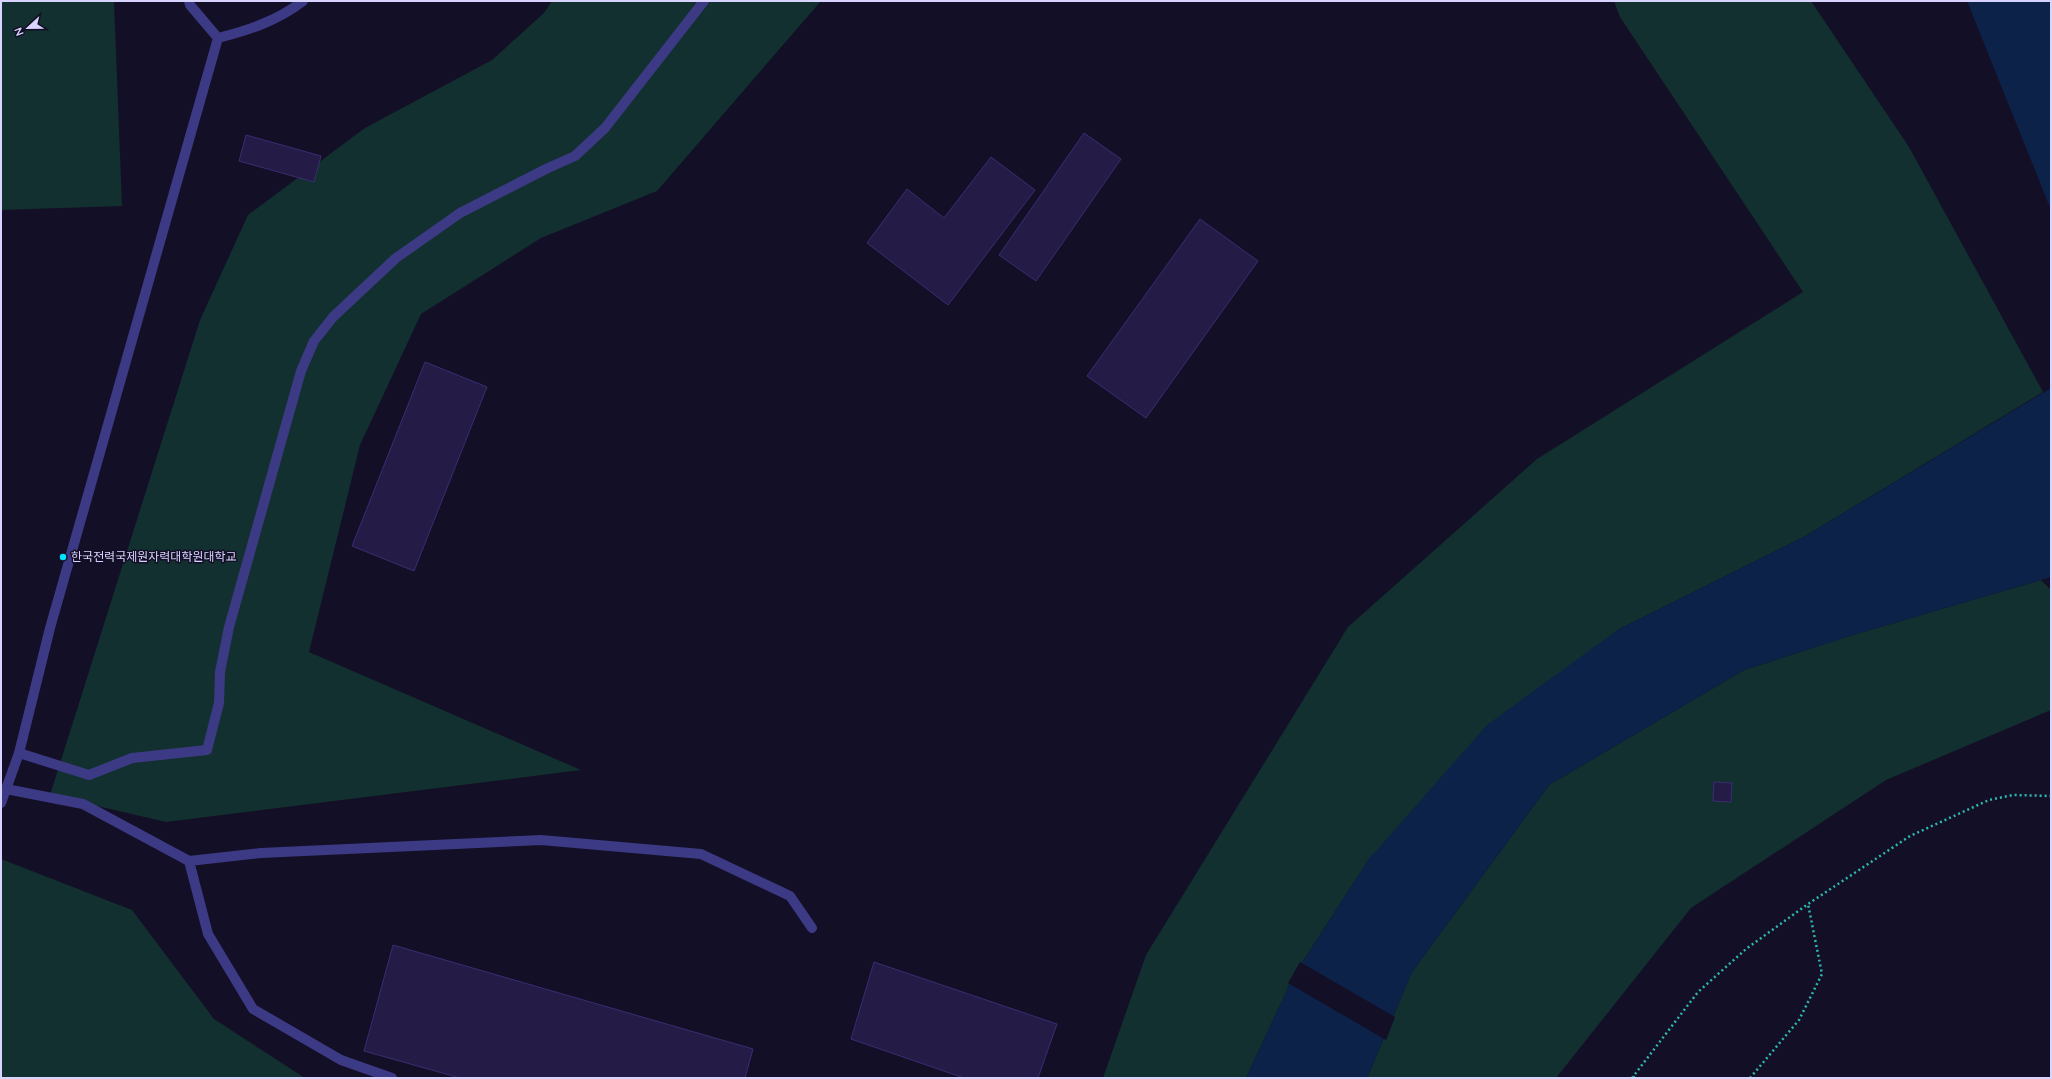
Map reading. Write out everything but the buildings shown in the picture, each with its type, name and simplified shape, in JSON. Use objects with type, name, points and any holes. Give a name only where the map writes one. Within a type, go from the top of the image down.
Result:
[{"type":"street","points":[[189,1],[218,38]]},
{"type":"street","points":[[218,38],[252,29],[280,16],[303,1]]},
{"type":"street","points":[[19,753],[88,775],[132,758],[207,750],[219,703],[220,672],[229,627],[302,371],[314,341],[333,317],[396,258],[460,213],[548,168],[575,156],[605,128],[704,1]]},
{"type":"street","points":[[1,803],[19,753],[50,628],[218,38]]},
{"type":"street","points":[[6,789],[83,804],[190,861],[261,853],[541,840],[701,854],[790,896],[812,928]]},
{"type":"street","points":[[190,861],[208,934],[253,1009],[341,1060],[392,1078]]},
{"type":"path","points":[[1637,1078],[1632,1077],[1698,992],[1746,949],[1808,904],[1910,836],[1989,800],[2013,795],[2051,796]]},
{"type":"path","points":[[1750,1078],[1799,1020],[1822,974],[1808,904]]},
{"type":"green space","points":[[1,1],[114,1],[122,206],[1,210]]},
{"type":"green space","points":[[552,1],[821,1],[657,191],[541,238],[421,314],[360,445],[309,652],[581,770],[166,822],[50,795],[200,320],[248,215],[365,128],[492,60],[544,13]]},
{"type":"green space","points":[[1614,1],[1811,1],[1909,147],[2043,392],[1807,535],[1619,629],[1369,859],[1294,975],[1246,1078],[1103,1078],[1146,955],[1348,627],[1537,459],[1803,292],[1620,17]]},
{"type":"green space","points":[[2041,580],[2051,590],[2051,710],[1886,780],[1691,908],[1556,1078],[1367,1078],[1412,972],[1549,785],[1744,670],[1853,635]]},
{"type":"green space","points":[[1,859],[132,910],[214,1019],[305,1078],[1,1078]]},
{"type":"water","points":[[1967,1],[2051,1],[2051,210]]},
{"type":"water","points":[[2051,388],[2051,577],[1853,635],[1744,670],[1549,785],[1412,972],[1367,1078],[1246,1078],[1294,975],[1369,859],[1487,725],[1619,629],[1807,535]]},
{"type":"pier","points":[[1300,962],[1395,1017],[1386,1040],[1288,983]]},
{"type":"place","name":"한국전력국제원자력대학원대학교","points":[[63,557]]}]
